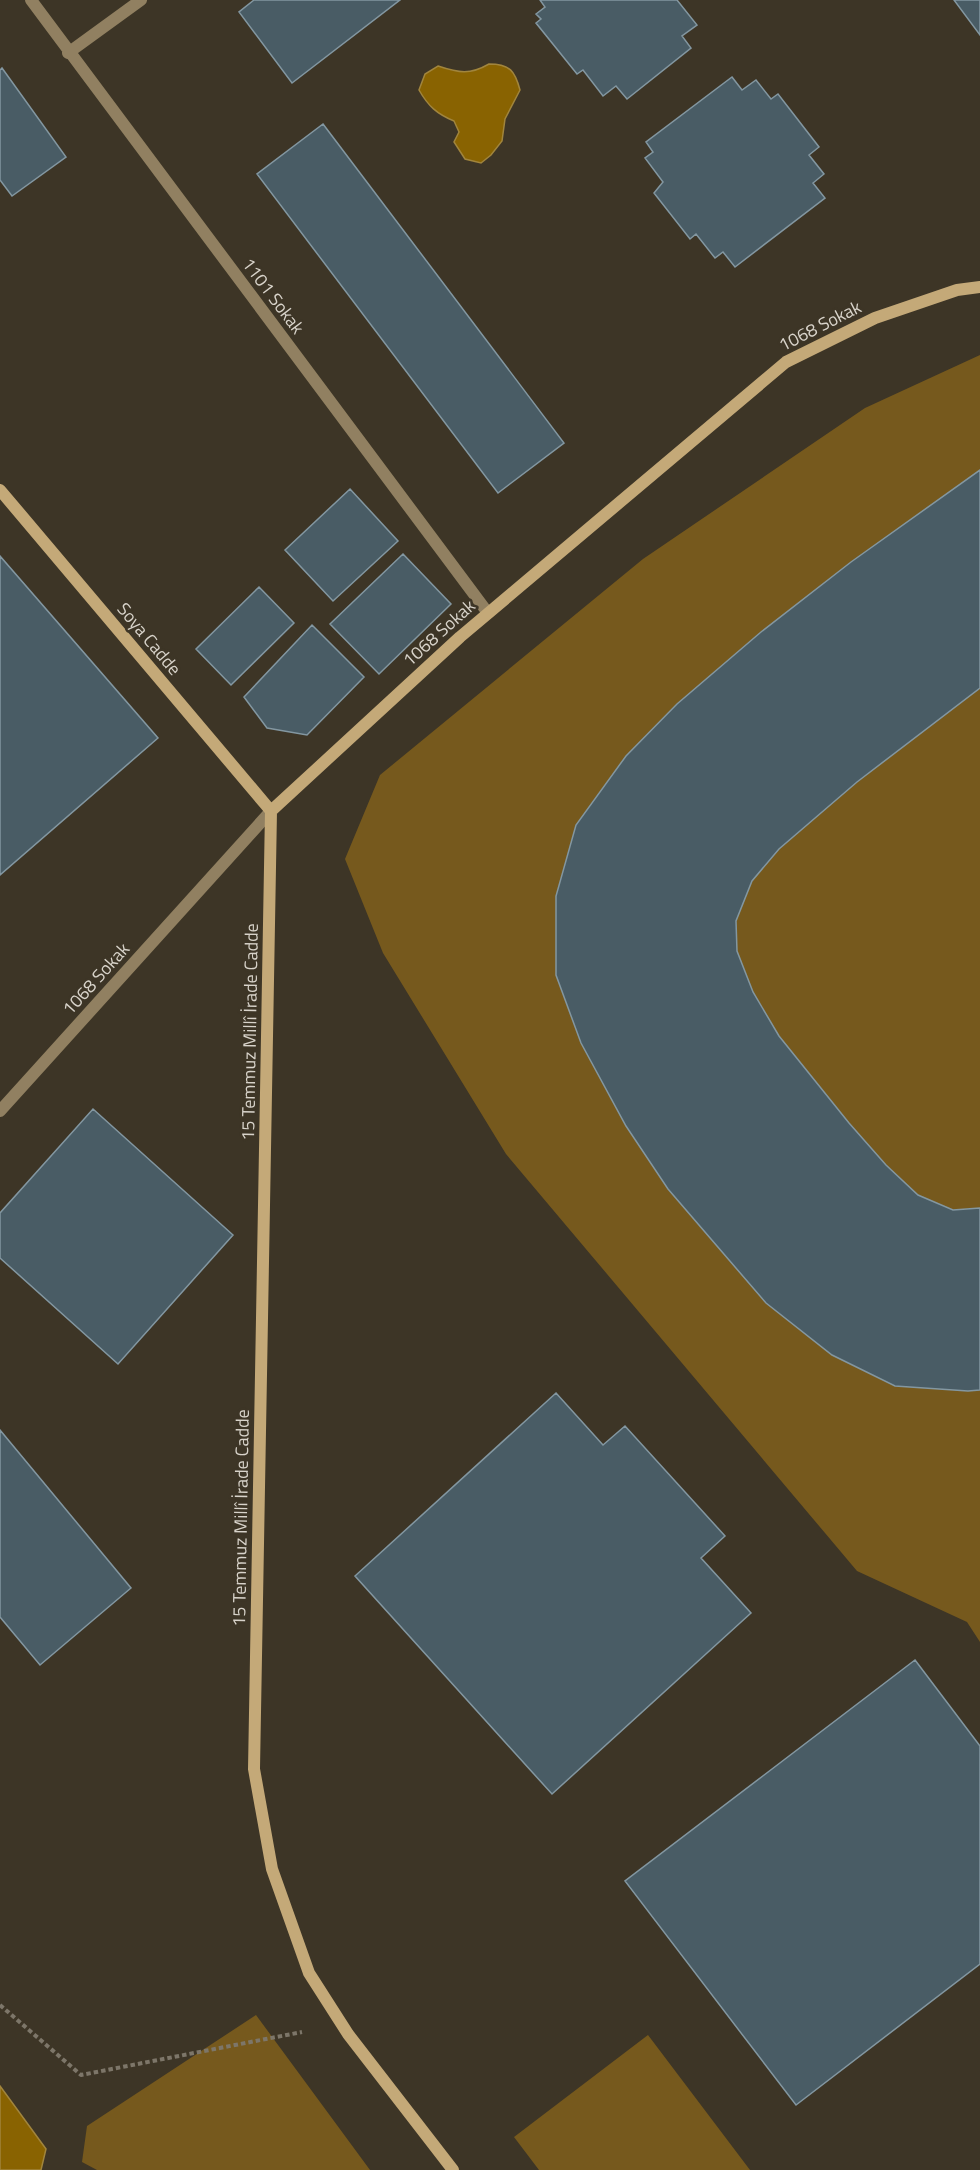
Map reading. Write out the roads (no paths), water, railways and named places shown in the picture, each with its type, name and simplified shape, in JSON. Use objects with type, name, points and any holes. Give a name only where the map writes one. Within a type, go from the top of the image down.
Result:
[{"type":"main road","name":"1068 Sokak","points":[[271,811],[488,613],[786,362],[875,318],[957,290],[980,287]]},
{"type":"main road","name":"Soya Cadde","points":[[0,490],[271,811]]},
{"type":"main road","name":"15 Temmuz Millî İrade Cadde","points":[[271,811],[254,1769],[272,1869],[309,1973],[348,2034],[453,2170]]},
{"type":"street","name":"1101 Sokak","points":[[31,0],[488,613]]},
{"type":"street","points":[[69,52],[141,0]]},
{"type":"street","name":"1068 Sokak","points":[[0,1111],[271,811]]}]
